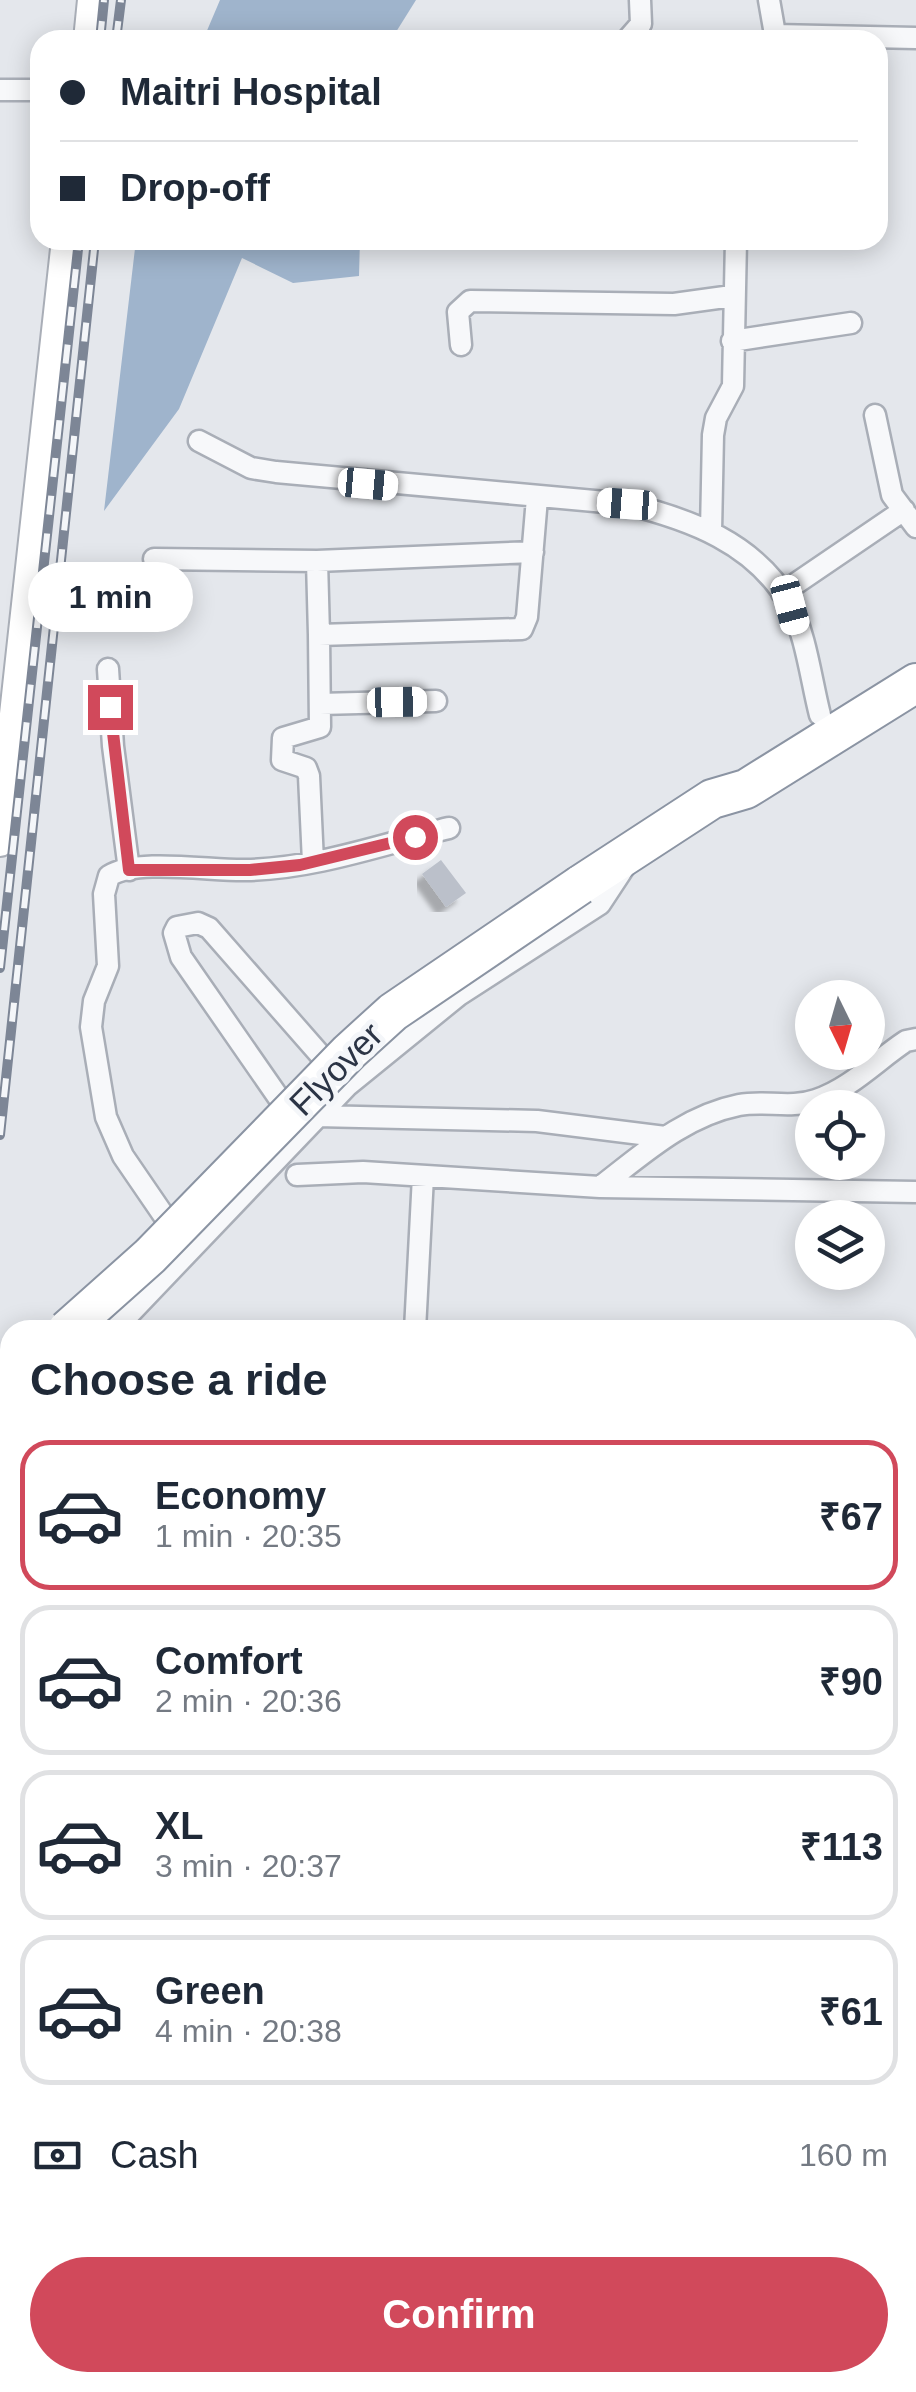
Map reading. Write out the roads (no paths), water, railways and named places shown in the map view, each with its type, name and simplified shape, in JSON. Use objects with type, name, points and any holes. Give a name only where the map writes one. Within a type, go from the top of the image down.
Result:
[{"type":"highway","points":[[712,798],[733,770],[916,654]]},
{"type":"highway","points":[[712,798],[746,790],[916,683]]},
{"type":"highway","name":"Flyover","points":[[77,1320],[150,1256],[393,1012],[712,798]]},
{"type":"street","points":[[89,30],[92,0]]},
{"type":"street","points":[[636,30],[641,24],[640,0]]},
{"type":"street","points":[[769,0],[775,30]]},
{"type":"street","points":[[888,38],[916,38]]},
{"type":"street","points":[[0,90],[30,90]]},
{"type":"street","points":[[0,842],[65,250]]},
{"type":"street","points":[[711,531],[716,418],[733,386],[735,250]]},
{"type":"street","points":[[460,345],[458,312],[470,301],[674,304],[732,296]]},
{"type":"street","points":[[732,340],[851,323]]},
{"type":"street","points":[[782,592],[910,518],[892,495],[875,415]]},
{"type":"street","points":[[199,441],[251,468],[276,472],[627,504],[684,518],[711,531],[746,556],[782,592],[790,605],[820,715]]},
{"type":"street","points":[[319,635],[522,629],[526,625],[537,498]]},
{"type":"street","points":[[154,559],[317,560],[533,552]]},
{"type":"street","points":[[313,862],[309,776],[306,768],[282,760],[283,738],[320,727],[317,560]]},
{"type":"street","points":[[108,668],[113,746],[129,870]]},
{"type":"street","points":[[320,704],[436,701]]},
{"type":"street","points":[[188,1251],[113,1138],[91,1027],[94,1001],[108,966],[104,883],[114,872],[129,870],[250,870],[313,862],[449,828]]},
{"type":"street","points":[[123,1320],[347,1086],[459,995],[600,904],[637,848]]},
{"type":"street","points":[[309,1124],[181,958],[174,929],[194,923],[209,928],[347,1086]]},
{"type":"street","points":[[600,1188],[665,1137],[734,1106],[794,1106],[817,1100],[838,1091],[906,1040],[916,1039]]},
{"type":"street","points":[[309,1124],[537,1121],[665,1137]]},
{"type":"street","points":[[297,1175],[423,1176],[600,1188],[916,1192]]},
{"type":"street","points":[[415,1320],[423,1176]]},
{"type":"water","points":[[220,0],[416,0],[397,30],[207,30]]},
{"type":"water","points":[[135,250],[360,250],[359,276],[293,283],[242,258],[179,409],[104,511]]},
{"type":"railway","points":[[101,30],[104,0]]},
{"type":"railway","points":[[117,30],[121,0]]},
{"type":"railway","points":[[0,968],[78,250]]},
{"type":"railway","points":[[0,1135],[94,250]]}]
